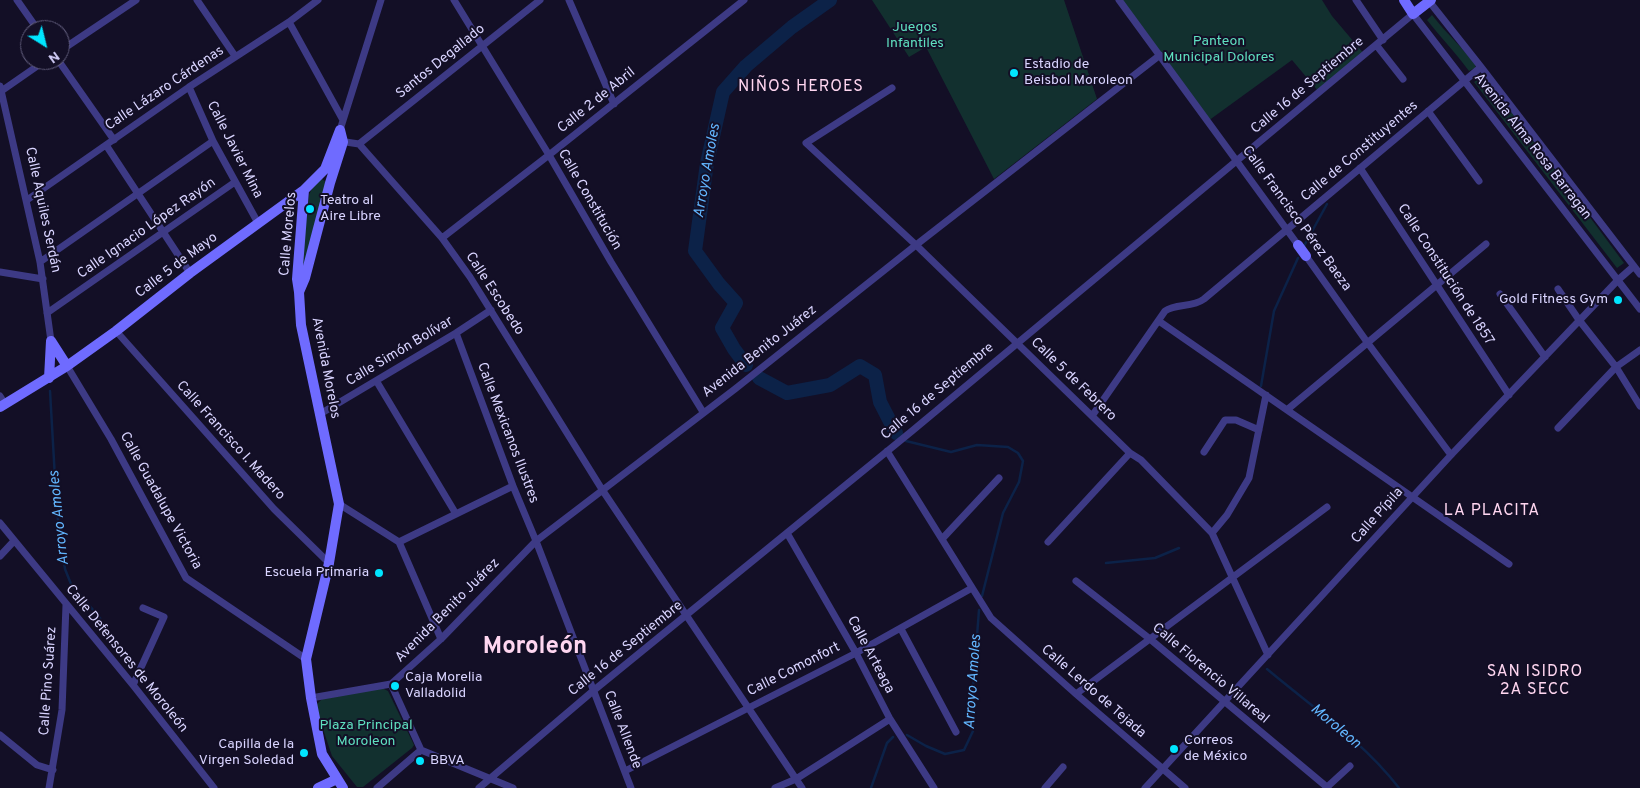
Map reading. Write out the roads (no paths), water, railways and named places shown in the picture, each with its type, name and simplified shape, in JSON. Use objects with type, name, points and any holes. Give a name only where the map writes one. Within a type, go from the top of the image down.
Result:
[{"type":"street","points":[[17,0],[31,20]]},
{"type":"street","points":[[70,44],[136,0]]},
{"type":"street","points":[[196,0],[235,56]]},
{"type":"street","name":"Calle Lázaro Cárdenas","points":[[27,200],[189,87],[289,22],[318,0]]},
{"type":"street","points":[[342,125],[381,0]]},
{"type":"street","name":"Calle Constitución","points":[[454,0],[550,155],[611,262],[703,412]]},
{"type":"street","name":"Santos Degallado","points":[[359,144],[540,0]]},
{"type":"street","points":[[569,0],[614,104]]},
{"type":"street","name":"Calle 2 de Abril","points":[[442,238],[550,155],[744,0]]},
{"type":"street","name":"Calle Francisco Pérez Baeza","points":[[1118,0],[1238,161],[1451,454]]},
{"type":"street","points":[[1356,0],[1383,40]]},
{"type":"street","name":"Avenida Alma Rosa Barragan","points":[[1404,0],[1640,310]]},
{"type":"street","points":[[1413,14],[1432,1]]},
{"type":"street","name":"Avenida Alma Rosa Barragan","points":[[1432,1],[1640,274]]},
{"type":"street","name":"Calle 16 de Septiembre","points":[[479,788],[593,690],[887,451],[1413,14]]},
{"type":"street","points":[[289,22],[342,125]]},
{"type":"street","points":[[1376,46],[1403,79]]},
{"type":"street","name":"Avenida Benito Juárez","points":[[391,684],[441,639],[536,541],[768,363],[916,245],[1160,56]]},
{"type":"street","name":"Calle de Constituyentes","points":[[1092,416],[1165,311],[1170,308],[1200,302],[1481,67]]},
{"type":"street","points":[[0,90],[31,70]]},
{"type":"street","points":[[65,70],[114,140]]},
{"type":"street","name":"Calle Javier Mina","points":[[189,87],[213,140],[258,223]]},
{"type":"street","name":"Calle 5 de Febrero","points":[[892,88],[806,143],[916,245],[1130,452],[1141,460],[1212,533],[1268,655]]},
{"type":"street","name":"Calle Aquiles Serdán","points":[[0,90],[27,200],[43,279],[51,341],[50,378]]},
{"type":"street","points":[[1428,111],[1479,181]]},
{"type":"street","name":"Calle Morelos","points":[[299,292],[297,279],[304,190],[316,180],[325,168],[339,141],[342,125]]},
{"type":"street","points":[[40,262],[213,140]]},
{"type":"street","points":[[339,141],[359,144]]},
{"type":"street","name":"Avenida Morelos","points":[[306,658],[329,563],[339,504],[309,368],[301,325],[299,292],[305,278],[339,141]]},
{"type":"street","name":"Calle Escobedo","points":[[359,144],[442,238],[491,310],[603,491],[802,788]]},
{"type":"street","points":[[106,145],[165,232],[190,273]]},
{"type":"street","name":"Calle Constitución de 1857","points":[[1360,168],[1509,395]]},
{"type":"street","points":[[316,180],[323,178],[330,183]]},
{"type":"street","name":"Calle Ignacio López Rayón","points":[[47,313],[235,182]]},
{"type":"street","name":"Calle 5 de Mayo","points":[[2,402],[50,378],[304,190]]},
{"type":"street","points":[[1288,410],[1486,244]]},
{"type":"street","name":"Calle Pípila","points":[[1145,788],[1451,454],[1618,280],[1634,266]]},
{"type":"street","points":[[0,272],[43,279]]},
{"type":"street","points":[[1558,289],[1616,367],[1640,406]]},
{"type":"street","points":[[1500,294],[1545,358]]},
{"type":"street","name":"Calle Simón Bolívar","points":[[320,414],[377,382],[491,310]]},
{"type":"street","points":[[1158,321],[1509,564]]},
{"type":"street","name":"Calle Francisco I. Madero","points":[[116,331],[274,509],[329,563]]},
{"type":"street","name":"Calle Mexicanos Ilustres","points":[[456,333],[513,486],[536,541]]},
{"type":"street","name":"Calle Aquiles Serdán","points":[[51,341],[67,366]]},
{"type":"street","points":[[1558,428],[1616,367],[1640,350]]},
{"type":"street","name":"Calle Guadalupe Victoria","points":[[67,366],[111,439],[186,578],[306,658]]},
{"type":"street","points":[[377,382],[456,514]]},
{"type":"street","points":[[1212,533],[1227,515],[1249,478],[1266,395]]},
{"type":"street","points":[[1204,452],[1225,420],[1236,420],[1259,430]]},
{"type":"street","points":[[887,451],[972,588]]},
{"type":"street","points":[[1048,542],[1130,452]]},
{"type":"street","points":[[942,539],[999,478]]},
{"type":"street","points":[[399,542],[513,486]]},
{"type":"street","points":[[339,504],[399,542],[441,639]]},
{"type":"street","points":[[1076,694],[1327,507]]},
{"type":"street","name":"Calle Defensores de Moroleón","points":[[0,523],[66,606],[133,685],[214,788]]},
{"type":"street","name":"Calle Arteaga","points":[[787,533],[856,653],[890,719],[934,788]]},
{"type":"street","points":[[0,556],[14,541]]},
{"type":"street","name":"Calle Allende","points":[[536,541],[631,788]]},
{"type":"street","name":"Calle Florencio Villareal","points":[[1076,581],[1150,639],[1327,788]]},
{"type":"street","name":"Calle Comonfort","points":[[624,771],[856,653],[972,588]]},
{"type":"street","name":"Calle Lerdo de Tejada","points":[[972,588],[991,618],[1185,788]]},
{"type":"street","name":"Calle Pino Suárez","points":[[49,788],[62,710],[66,606]]},
{"type":"street","points":[[133,685],[164,617],[143,608]]},
{"type":"street","points":[[900,629],[956,732]]},
{"type":"street","points":[[306,658],[311,698],[322,754],[343,788]]},
{"type":"street","points":[[311,698],[391,684],[421,750],[513,788]]},
{"type":"street","points":[[775,788],[796,779],[890,719]]},
{"type":"street","points":[[0,735],[38,765],[53,770]]},
{"type":"street","points":[[377,788],[421,750]]},
{"type":"street","points":[[1327,788],[1350,766]]},
{"type":"street","points":[[1045,788],[1063,767]]},
{"type":"street","points":[[318,788],[337,778]]},
{"type":"waterway","name":"Arroyo Amoles","points":[[746,365],[722,328],[736,303],[719,284],[695,251],[707,163],[723,92],[746,66],[792,27],[830,0]]},
{"type":"waterway","points":[[1304,246],[1327,204]]},
{"type":"waterway","points":[[1261,386],[1274,311],[1298,258]]},
{"type":"waterway","name":"Arroyo Amoles","points":[[759,378],[787,393],[830,385],[860,366],[875,375],[880,402],[896,433]]},
{"type":"waterway","name":"Arroyo Amoles","points":[[50,391],[57,513],[65,569],[71,584],[100,618],[102,634]]},
{"type":"waterway","name":"Arroyo Amoles","points":[[906,441],[951,452],[977,445],[1008,447],[1018,453],[1023,461],[1019,482],[1003,513],[982,596]]},
{"type":"waterway","points":[[1106,563],[1155,558],[1179,548]]},
{"type":"waterway","name":"Arroyo Amoles","points":[[907,735],[945,754],[964,750],[973,731],[973,688],[979,610]]},
{"type":"waterway","name":"Moroleon","points":[[1267,669],[1370,755],[1399,788]]},
{"type":"waterway","name":"Arroyo Amoles","points":[[871,788],[887,743],[893,737]]},
{"type":"place","name":"Estadio de Beisbol Moroleon","points":[[1014,73]]},
{"type":"place","name":"Teatro al Aire Libre","points":[[310,209]]},
{"type":"place","name":"Gold Fitness Gym","points":[[1618,300]]},
{"type":"place","name":"Escuela Primaria","points":[[379,573]]},
{"type":"place","name":"Caja Morelia Valladolid","points":[[395,686]]},
{"type":"place","name":"Correos de México","points":[[1174,749]]},
{"type":"place","name":"Capilla de la Virgen Soledad","points":[[304,753]]},
{"type":"place","name":"BBVA","points":[[420,761]]},
{"type":"district","name":"NIÑOS HEROES","points":[[801,88]]},
{"type":"district","name":"LA PLACITA","points":[[1492,512]]},
{"type":"district","name":"Moroleón","points":[[535,648]]},
{"type":"district","name":"SAN ISIDRO 2A SECC","points":[[1535,682]]},
{"type":"park label","name":"Juegos Infantiles","points":[[915,36]]},
{"type":"park label","name":"Panteon Municipal Dolores","points":[[1219,50]]},
{"type":"park label","name":"Plaza Principal Moroleon","points":[[366,734]]}]
